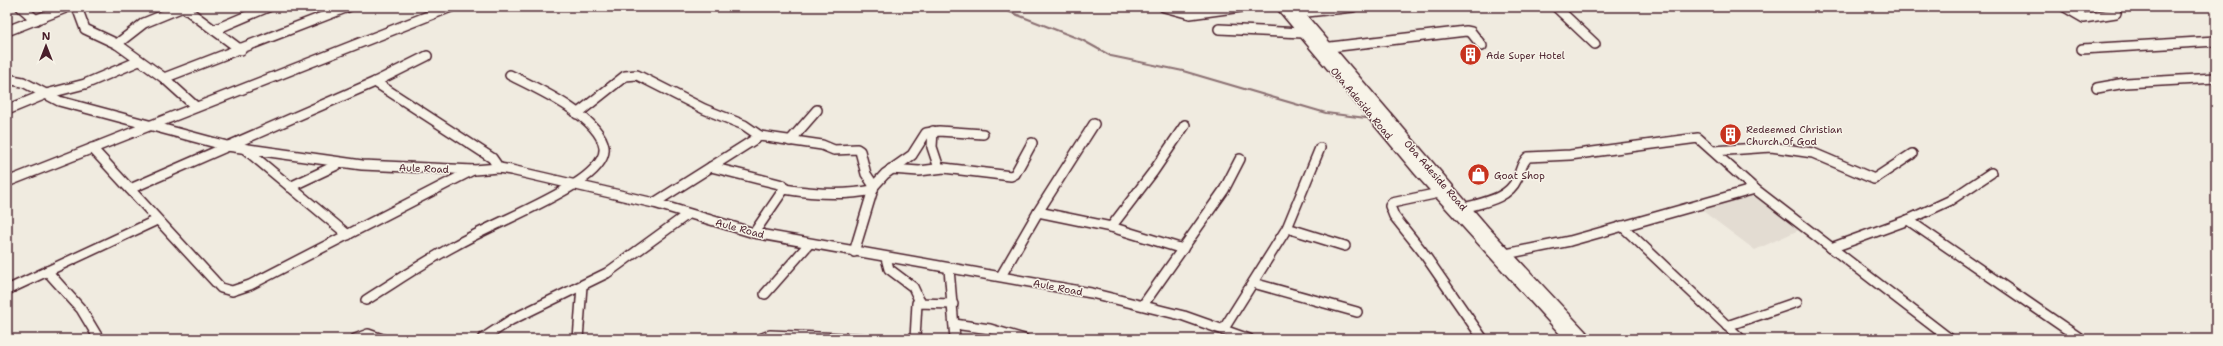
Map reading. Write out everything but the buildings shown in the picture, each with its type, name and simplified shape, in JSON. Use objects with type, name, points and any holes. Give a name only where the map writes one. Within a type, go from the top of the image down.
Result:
[{"type":"main road","name":"Oba Adesida Road","points":[[1283,7],[1303,33],[1321,48],[1424,169],[1439,193],[1572,339]]},
{"type":"main road","points":[[1295,10],[1321,48]]},
{"type":"main road","name":"Oba Adeside Road","points":[[1424,169],[1464,208],[1584,339]]},
{"type":"street","points":[[21,7],[36,20]]},
{"type":"street","points":[[7,31],[68,7]]},
{"type":"street","points":[[74,7],[78,10],[85,29],[117,44],[164,78],[196,107]]},
{"type":"street","points":[[117,44],[147,21],[183,7],[241,50]]},
{"type":"street","points":[[214,30],[268,7]]},
{"type":"street","points":[[164,78],[241,50],[348,7]]},
{"type":"street","points":[[7,182],[451,7]]},
{"type":"street","points":[[1164,7],[1190,14],[1241,7]]},
{"type":"street","points":[[1295,10],[1353,7]]},
{"type":"street","points":[[1556,7],[1595,44]]},
{"type":"street","points":[[2064,7],[2084,18],[2116,13]]},
{"type":"street","points":[[1219,28],[1261,33],[1303,33]]},
{"type":"street","points":[[1321,48],[1466,31],[1471,32],[1482,46]]},
{"type":"street","points":[[2082,49],[2216,41]]},
{"type":"street","points":[[130,189],[375,82],[427,56]]},
{"type":"street","points":[[7,110],[46,94],[77,87],[140,61]]},
{"type":"street","points":[[366,300],[454,246],[575,184],[598,163],[604,148],[603,141],[594,128],[577,114],[510,75]]},
{"type":"street","points":[[577,114],[625,76],[635,75],[704,109],[744,125],[760,136],[822,145],[834,150],[857,149],[860,151],[866,174],[873,188]]},
{"type":"street","points":[[2097,88],[2141,82],[2216,78]]},
{"type":"street","name":"Aule Road","points":[[7,79],[23,82],[59,101],[227,146],[341,163],[474,170],[499,168],[575,184],[654,204],[754,233],[886,258],[1048,284],[1143,305],[1223,330],[1242,338]]},
{"type":"street","points":[[375,82],[492,158],[499,168]]},
{"type":"street","points":[[59,101],[77,87]]},
{"type":"street","points":[[790,141],[817,110]]},
{"type":"street","points":[[1002,276],[1038,212],[1094,124]]},
{"type":"street","points":[[1111,227],[1153,172],[1185,125]]},
{"type":"street","points":[[933,131],[932,146],[939,168]]},
{"type":"street","points":[[854,252],[873,188],[891,169],[912,155],[926,133],[933,131],[984,134]]},
{"type":"street","points":[[654,204],[760,136]]},
{"type":"street","points":[[1464,208],[1511,191],[1518,180],[1523,161],[1528,157],[1570,155],[1695,138],[1701,139],[1755,189],[1950,339]]},
{"type":"street","points":[[891,169],[920,170],[939,168],[1013,176],[1032,143]]},
{"type":"street","points":[[1714,150],[1771,147],[1805,152],[1822,156],[1874,179],[1912,154]]},
{"type":"street","points":[[92,148],[221,288],[232,291],[250,285],[474,170]]},
{"type":"street","points":[[1223,330],[1287,228],[1320,148]]},
{"type":"street","points":[[245,149],[348,235]]},
{"type":"street","points":[[1143,305],[1224,190],[1240,160]]},
{"type":"street","points":[[290,187],[341,163]]},
{"type":"street","points":[[711,167],[776,182],[783,185],[784,189]]},
{"type":"street","points":[[1831,248],[1908,220],[1949,201],[1991,173]]},
{"type":"street","points":[[784,189],[836,196],[854,194],[873,188]]},
{"type":"street","points":[[754,233],[784,189]]},
{"type":"street","points":[[1506,254],[1558,244],[1755,189]]},
{"type":"street","points":[[1439,193],[1392,203],[1390,206],[1394,216],[1422,251],[1483,339]]},
{"type":"street","points":[[1038,212],[1111,227],[1183,249]]},
{"type":"street","points":[[482,339],[511,320],[582,286],[621,264],[688,214]]},
{"type":"street","points":[[7,290],[157,220]]},
{"type":"street","points":[[1908,220],[2081,339]]},
{"type":"street","points":[[1622,226],[1741,339]]},
{"type":"street","points":[[1287,228],[1345,246]]},
{"type":"street","points":[[765,294],[809,244]]},
{"type":"street","points":[[886,258],[891,274],[914,288],[920,302]]},
{"type":"street","points":[[950,269],[955,339]]},
{"type":"street","points":[[47,271],[81,309],[99,339]]},
{"type":"street","points":[[1253,283],[1357,312]]},
{"type":"street","points":[[578,339],[582,303],[582,286]]},
{"type":"street","points":[[915,339],[916,305],[920,302],[952,304]]},
{"type":"street","points":[[1727,326],[1797,302]]},
{"type":"street","points":[[954,324],[990,329],[1024,339]]},
{"type":"street","points":[[355,339],[368,334],[382,339]]},
{"type":"street","points":[[760,339],[770,335],[866,339]]},
{"type":"shaded area","points":[[1754,194],[1801,229],[1755,250],[1700,209]]},
{"type":"waterway","points":[[997,7],[1082,40],[1111,56],[1183,71],[1326,113],[1366,118]]},
{"type":"place","name":"Ade Super Hotel","points":[[1471,55]]},
{"type":"place","name":"Redeemed Christian Church Of God","points":[[1730,135]]},
{"type":"place","name":"Goat Shop","points":[[1478,175]]}]
